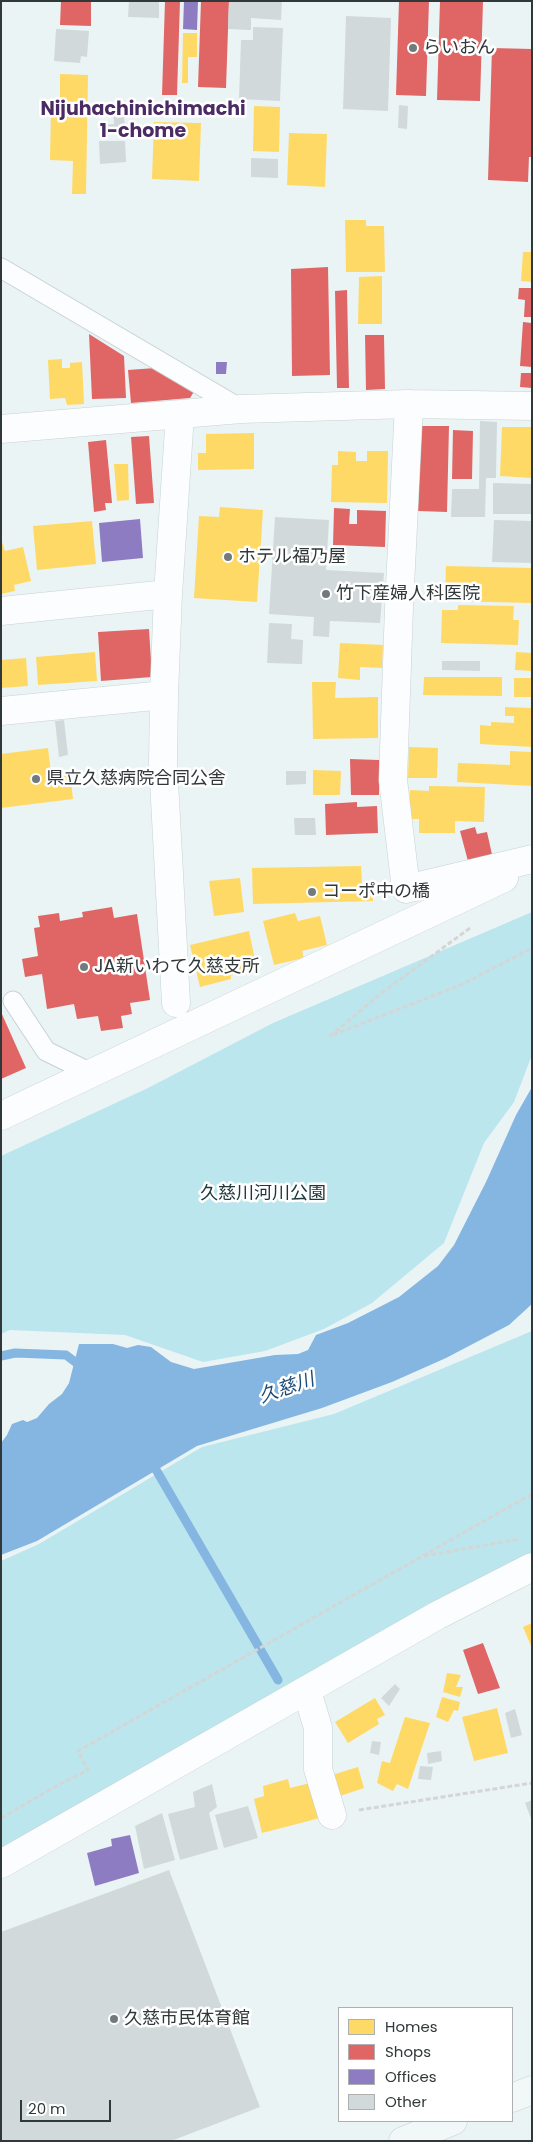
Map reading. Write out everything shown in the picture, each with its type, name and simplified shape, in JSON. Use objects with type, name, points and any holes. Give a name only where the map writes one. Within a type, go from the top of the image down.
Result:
[{"type":"street","points":[[409,404],[393,780],[406,889],[532,859]]},
{"type":"street","points":[[1,429],[241,409],[409,404],[532,406]]},
{"type":"street","points":[[176,1003],[163,763],[168,594],[180,414]]},
{"type":"street","points":[[1,611],[168,594]]},
{"type":"street","points":[[1,711],[164,695]]},
{"type":"street","points":[[1,1116],[532,864]]},
{"type":"street","points":[[1,1864],[438,1615],[532,1566]]},
{"type":"street","points":[[307,1691],[318,1728],[318,1769],[332,1815]]},
{"type":"street","points":[[513,2098],[532,2090]]},
{"type":"street","points":[[403,2141],[450,2122]]},
{"type":"lane","points":[[1,268],[241,409]]},
{"type":"lane","points":[[13,1001],[46,1050],[91,1073]]},
{"type":"path","points":[[481,889],[489,910],[468,930],[383,992],[330,1036],[463,984],[532,948]]},
{"type":"path","points":[[1,1818],[88,1770],[78,1751],[532,1494]]},
{"type":"path","points":[[421,1557],[523,1539]]},
{"type":"path","points":[[332,1815],[532,1783]]},
{"type":"green space","name":"久慈川河川公園","points":[[532,912],[532,1055],[514,1102],[484,1143],[444,1243],[372,1303],[324,1329],[265,1351],[203,1362],[125,1335],[10,1330],[1,1334],[1,1156],[148,1088],[273,1023]]},
{"type":"green space","points":[[532,1331],[532,1561],[1,1854],[1,1561],[39,1544],[202,1447],[334,1414]]},
{"type":"water","name":"久慈川","points":[[532,1087],[532,1304],[509,1325],[446,1358],[392,1382],[322,1408],[197,1446],[37,1541],[1,1555],[1,1443],[12,1424],[23,1420],[27,1422],[37,1418],[49,1404],[62,1394],[69,1383],[79,1344],[113,1344],[127,1348],[138,1345],[151,1347],[171,1362],[194,1369],[275,1355],[298,1354],[308,1350],[316,1335],[348,1323],[399,1297],[438,1266],[454,1245],[486,1182],[516,1115]]},
{"type":"building: Homes","points":[[183,33],[197,33],[197,57],[188,57],[188,83],[182,83]]},
{"type":"building: Homes","points":[[60,74],[88,75],[86,194],[72,194],[73,161],[50,160],[51,110],[60,110]]},
{"type":"building: Homes","points":[[254,106],[280,107],[279,152],[253,151]]},
{"type":"building: Homes","points":[[154,122],[201,123],[199,181],[152,179]]},
{"type":"building: Homes","points":[[289,133],[327,134],[325,187],[287,185]]},
{"type":"building: Homes","points":[[345,220],[366,220],[366,226],[384,226],[385,272],[346,272]]},
{"type":"building: Homes","points":[[523,252],[532,252],[532,282],[521,281]]},
{"type":"building: Homes","points":[[382,276],[382,324],[358,324],[359,277]]},
{"type":"building: Homes","points":[[62,359],[62,368],[70,368],[70,363],[82,362],[84,404],[67,405],[65,398],[50,399],[48,360]]},
{"type":"building: Homes","points":[[502,427],[532,427],[532,478],[500,476]]},
{"type":"building: Homes","points":[[254,433],[254,469],[198,470],[198,453],[206,453],[206,434]]},
{"type":"building: Homes","points":[[338,451],[356,452],[356,461],[367,461],[367,451],[388,451],[387,503],[331,502],[332,465],[338,465]]},
{"type":"building: Homes","points":[[114,464],[128,464],[129,500],[117,501]]},
{"type":"building: Homes","name":"ホテル福乃屋","points":[[220,507],[263,510],[257,602],[194,598],[199,516],[219,517]]},
{"type":"building: Homes","points":[[92,521],[96,564],[37,570],[33,526]]},
{"type":"building: Homes","points":[[1,539],[5,551],[23,547],[31,581],[14,585],[15,591],[1,594]]},
{"type":"building: Homes","points":[[446,566],[532,568],[532,603],[445,601]]},
{"type":"building: Homes","points":[[458,605],[514,606],[513,620],[519,620],[518,645],[441,643],[442,610],[458,610]]},
{"type":"building: Homes","points":[[340,643],[383,645],[382,668],[360,667],[360,680],[338,678]]},
{"type":"building: Homes","points":[[95,652],[97,681],[38,685],[36,657]]},
{"type":"building: Homes","points":[[516,652],[532,653],[532,671],[515,670]]},
{"type":"building: Homes","points":[[26,658],[28,686],[1,688],[1,660]]},
{"type":"building: Homes","points":[[424,677],[502,677],[502,696],[423,695]]},
{"type":"building: Homes","points":[[514,678],[532,678],[532,697],[514,697]]},
{"type":"building: Homes","points":[[312,682],[336,682],[335,698],[378,697],[378,738],[313,739]]},
{"type":"building: Homes","points":[[505,707],[532,708],[532,747],[480,744],[480,725],[491,726],[491,722],[514,723],[514,716],[505,716]]},
{"type":"building: Homes","points":[[409,747],[438,748],[437,778],[408,778]]},
{"type":"building: Homes","name":"県立久慈病院合同公舎","points":[[48,748],[51,773],[70,771],[73,799],[1,808],[1,754]]},
{"type":"building: Homes","points":[[510,751],[532,752],[532,786],[457,782],[458,763],[510,765]]},
{"type":"building: Homes","points":[[313,770],[341,771],[340,795],[313,795]]},
{"type":"building: Homes","points":[[429,786],[485,787],[484,822],[455,821],[455,833],[419,833],[419,819],[410,819],[410,790],[429,791]]},
{"type":"building: Homes","name":"コーポ中の橋","points":[[361,866],[362,884],[372,883],[373,901],[253,904],[252,868]]},
{"type":"building: Homes","points":[[240,878],[244,912],[214,916],[209,881]]},
{"type":"building: Homes","points":[[295,913],[298,921],[320,916],[327,945],[302,951],[304,958],[274,965],[263,921]]},
{"type":"building: Homes","points":[[249,931],[257,969],[231,975],[231,979],[200,987],[190,945]]},
{"type":"building: Homes","points":[[532,1623],[532,1648],[523,1627]]},
{"type":"building: Homes","points":[[447,1673],[461,1675],[456,1687],[463,1687],[460,1697],[443,1692]]},
{"type":"building: Homes","points":[[442,1697],[460,1702],[458,1711],[454,1710],[448,1722],[436,1717]]},
{"type":"building: Homes","points":[[375,1698],[385,1715],[377,1719],[379,1724],[348,1743],[335,1722]]},
{"type":"building: Homes","points":[[497,1708],[508,1753],[474,1761],[462,1717]]},
{"type":"building: Homes","points":[[405,1717],[430,1723],[408,1789],[397,1784],[393,1791],[377,1783],[382,1761],[390,1763]]},
{"type":"building: Homes","points":[[358,1767],[364,1788],[337,1797],[332,1775]]},
{"type":"building: Homes","points":[[288,1779],[290,1788],[310,1783],[320,1818],[262,1833],[254,1799],[264,1796],[263,1786]]},
{"type":"building: Shops","points":[[61,1],[91,1],[91,26],[60,25]]},
{"type":"building: Shops","points":[[165,1],[180,1],[177,95],[162,95]]},
{"type":"building: Shops","points":[[201,1],[229,1],[226,88],[198,87]]},
{"type":"building: Shops","name":"らいおん","points":[[399,1],[429,1],[426,96],[396,95]]},
{"type":"building: Shops","points":[[440,1],[483,1],[480,101],[437,100]]},
{"type":"building: Shops","points":[[492,48],[532,49],[532,157],[529,157],[528,182],[488,180]]},
{"type":"building: Shops","points":[[328,267],[330,375],[292,376],[291,269]]},
{"type":"building: Shops","points":[[519,288],[532,288],[532,317],[524,317],[525,300],[518,299]]},
{"type":"building: Shops","points":[[347,290],[349,388],[337,388],[335,291]]},
{"type":"building: Shops","points":[[523,322],[532,323],[532,367],[520,366]]},
{"type":"building: Shops","points":[[89,334],[124,356],[126,398],[92,399]]},
{"type":"building: Shops","points":[[365,335],[384,335],[385,389],[366,390]]},
{"type":"building: Shops","points":[[155,368],[195,390],[190,398],[131,403],[128,370]]},
{"type":"building: Shops","points":[[521,373],[532,373],[532,388],[520,387]]},
{"type":"building: Shops","points":[[420,426],[449,426],[447,512],[418,511]]},
{"type":"building: Shops","points":[[453,430],[473,431],[472,479],[452,479]]},
{"type":"building: Shops","points":[[149,436],[154,503],[136,504],[131,437]]},
{"type":"building: Shops","points":[[106,440],[112,503],[105,503],[106,510],[94,512],[88,442]]},
{"type":"building: Shops","points":[[334,508],[350,509],[349,524],[357,524],[357,510],[386,511],[385,547],[333,545]]},
{"type":"building: Shops","points":[[149,629],[152,677],[101,681],[98,632]]},
{"type":"building: Shops","points":[[350,759],[379,760],[379,795],[351,795]]},
{"type":"building: Shops","points":[[357,802],[357,807],[377,806],[378,833],[326,835],[325,804]]},
{"type":"building: Shops","points":[[475,827],[477,834],[487,832],[493,859],[469,865],[460,831]]},
{"type":"building: Shops","name":"JA新いわて久慈支所","points":[[112,907],[114,918],[137,914],[150,1000],[130,1003],[132,1014],[121,1016],[123,1028],[101,1031],[98,1016],[77,1019],[74,1004],[47,1009],[42,974],[25,977],[22,959],[38,956],[34,928],[40,927],[38,916],[59,913],[60,921],[83,917],[82,912]]},
{"type":"building: Shops","points":[[1,1012],[26,1068],[1,1079]]},
{"type":"building: Shops","points":[[483,1643],[500,1688],[478,1694],[463,1650]]},
{"type":"building: Offices","points":[[184,1],[198,1],[197,30],[183,29]]},
{"type":"building: Offices","points":[[216,362],[227,362],[226,374],[216,374]]},
{"type":"building: Offices","points":[[140,519],[143,558],[102,562],[99,523]]},
{"type":"building: Offices","points":[[130,1835],[139,1873],[95,1886],[87,1853],[112,1846],[111,1839]]},
{"type":"building: Other","points":[[129,1],[159,1],[159,18],[128,17]]},
{"type":"building: Other","points":[[229,1],[282,1],[281,20],[251,18],[251,30],[228,29]]},
{"type":"building: Other","points":[[346,16],[391,18],[388,111],[343,109]]},
{"type":"building: Other","points":[[253,27],[283,28],[280,101],[239,99],[241,40],[253,40]]},
{"type":"building: Other","points":[[56,29],[89,31],[87,57],[81,56],[80,63],[54,61]]},
{"type":"building: Other","points":[[399,105],[408,106],[407,129],[398,128]]},
{"type":"building: Other","points":[[113,109],[124,109],[125,133],[101,134],[100,125],[114,124]]},
{"type":"building: Other","points":[[99,141],[125,141],[126,162],[100,164]]},
{"type":"building: Other","points":[[251,158],[278,159],[278,178],[251,177]]},
{"type":"building: Other","points":[[480,421],[497,422],[496,478],[486,478],[485,517],[451,517],[452,489],[479,489]]},
{"type":"building: Other","points":[[493,483],[532,484],[532,514],[493,514]]},
{"type":"building: Other","name":"竹下産婦人科医院","points":[[275,517],[329,520],[326,570],[384,573],[380,623],[330,621],[329,637],[313,636],[314,617],[269,614]]},
{"type":"building: Other","points":[[494,520],[532,521],[532,563],[492,562]]},
{"type":"building: Other","points":[[269,623],[292,624],[291,639],[303,640],[302,664],[267,663]]},
{"type":"building: Other","points":[[442,661],[480,661],[480,671],[442,670]]},
{"type":"building: Other","points":[[64,720],[68,755],[59,757],[55,721]]},
{"type":"building: Other","points":[[286,771],[306,771],[306,784],[286,785]]},
{"type":"building: Other","points":[[294,818],[315,818],[316,835],[295,835]]},
{"type":"building: Other","points":[[395,1684],[400,1689],[389,1706],[381,1698]]},
{"type":"building: Other","points":[[515,1709],[522,1735],[511,1738],[505,1713]]},
{"type":"building: Other","points":[[372,1741],[381,1742],[379,1755],[370,1753]]},
{"type":"building: Other","points":[[441,1751],[442,1761],[428,1764],[427,1753]]},
{"type":"building: Other","points":[[420,1766],[433,1767],[431,1780],[418,1779]]},
{"type":"building: Other","points":[[212,1784],[217,1807],[209,1813],[218,1849],[180,1860],[168,1814],[195,1807],[193,1792]]},
{"type":"building: Other","points":[[532,1800],[532,1821],[525,1803]]},
{"type":"building: Other","points":[[248,1806],[258,1838],[224,1848],[215,1815]]},
{"type":"building: Other","points":[[162,1813],[175,1860],[144,1869],[135,1826]]},
{"type":"building: Other","name":"久慈市民体育館","points":[[169,1870],[260,2107],[171,2141],[1,2141],[1,1932]]},
{"type":"waterway","points":[[1,1356],[15,1353],[66,1355],[83,1368]]},
{"type":"waterway","points":[[151,1461],[278,1680]]},
{"type":"place","name":"らいおん","points":[[413,48]]},
{"type":"place","name":"ホテル福乃屋","points":[[228,557]]},
{"type":"place","name":"竹下産婦人科医院","points":[[326,594]]},
{"type":"place","name":"県立久慈病院合同公舎","points":[[36,779]]},
{"type":"place","name":"コーポ中の橋","points":[[312,892]]},
{"type":"place","name":"JA新いわて久慈支所","points":[[84,967]]},
{"type":"place","name":"久慈市民体育館","points":[[114,2019]]},
{"type":"district","name":"Nijuhachinichimachi 1-chome","points":[[143,121]]}]
